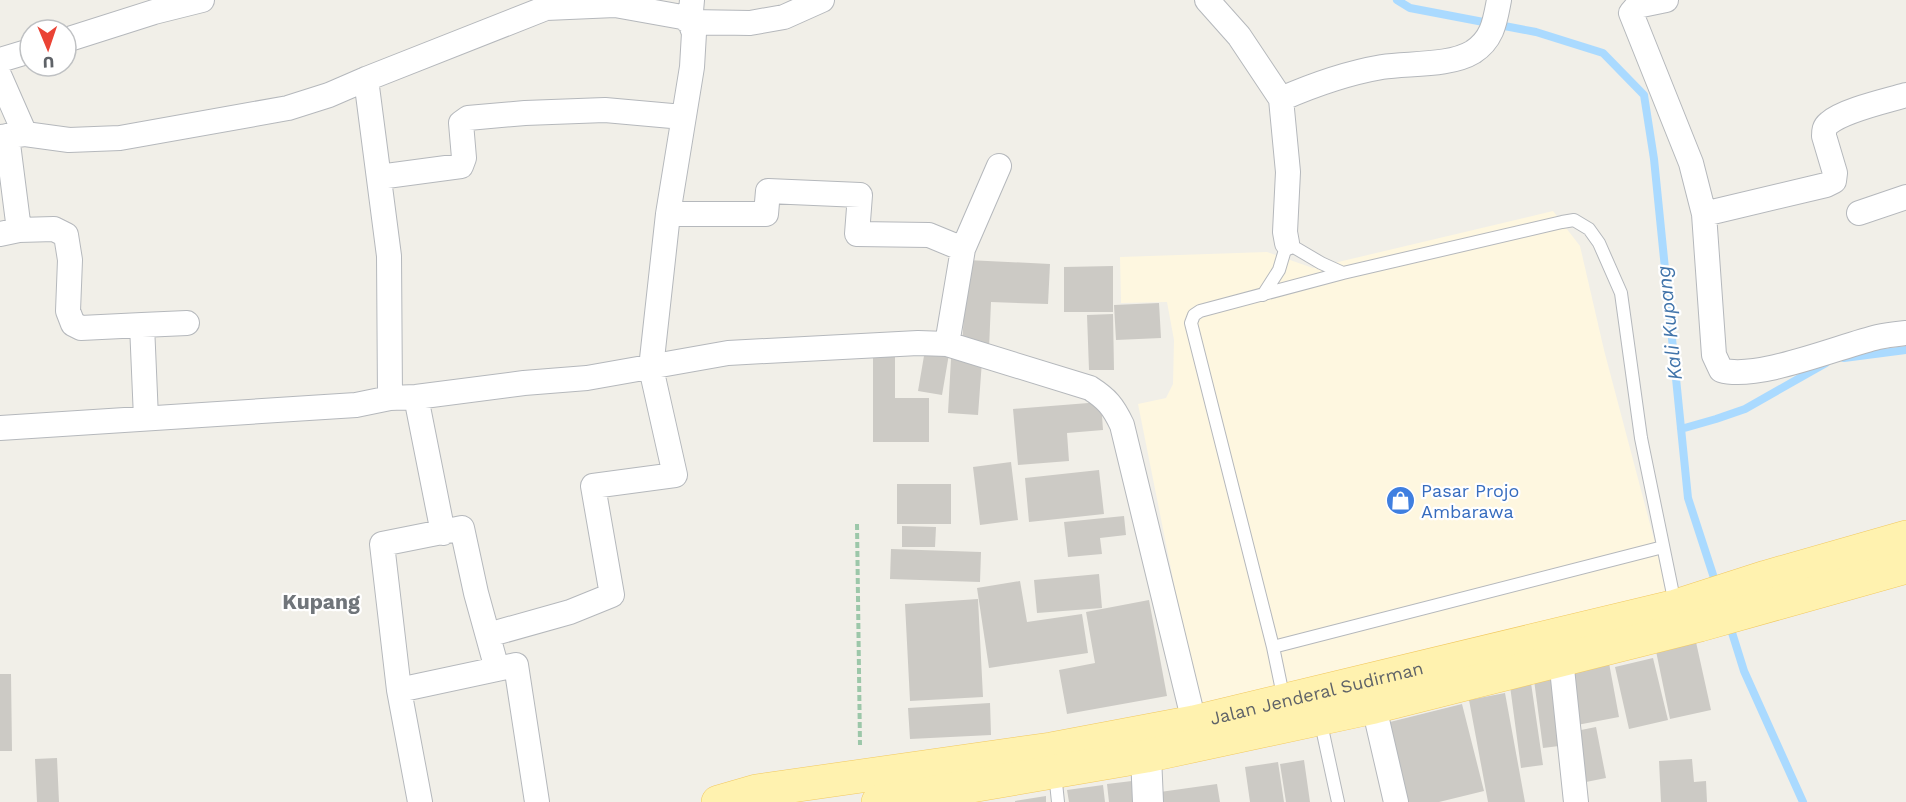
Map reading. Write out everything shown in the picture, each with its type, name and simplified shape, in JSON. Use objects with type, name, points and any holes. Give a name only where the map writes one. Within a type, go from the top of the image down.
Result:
[{"type":"main road","name":"Jalan Jenderal Sudirman","points":[[1770,590],[1906,537]]},
{"type":"main road","name":"Jalan Jenderal Sudirman","points":[[880,795],[1051,749],[1194,722],[1689,611],[1770,590],[1906,567]]},
{"type":"main road","name":"Jalan Jenderal Sudirman","points":[[718,802],[756,791],[880,795],[1056,787],[1146,756],[1374,706],[1561,658],[1689,611]]},
{"type":"street","points":[[78,36],[154,12],[202,0]]},
{"type":"street","points":[[11,136],[69,140],[120,138],[288,108],[329,95],[545,4],[615,5],[750,23],[784,17],[822,0]]},
{"type":"street","points":[[1207,0],[1239,36],[1281,99],[1288,172],[1285,232],[1287,243]]},
{"type":"street","points":[[1281,99],[1351,73],[1381,67],[1445,61],[1472,53],[1486,41],[1494,26],[1499,0]]},
{"type":"street","points":[[1666,0],[1630,3],[1631,13],[1691,163],[1704,214],[1714,355],[1721,370],[1732,373],[1756,370],[1841,350],[1879,337],[1906,333]]},
{"type":"street","points":[[459,42],[472,45],[512,28],[556,15],[601,13],[657,20],[688,13]]},
{"type":"street","points":[[488,635],[570,612],[612,595],[593,486],[675,475],[651,368],[668,214],[692,67],[693,33],[688,13]]},
{"type":"street","points":[[0,60],[18,55]]},
{"type":"street","points":[[0,77],[11,136],[10,232],[54,229],[66,235],[70,260],[68,311],[73,324],[81,328],[187,323]]},
{"type":"street","points":[[366,79],[388,256],[390,398]]},
{"type":"street","points":[[1704,214],[1826,185],[1834,181],[1835,173],[1824,136],[1828,123],[1845,114],[1906,95]]},
{"type":"street","points":[[379,177],[461,165],[464,158],[461,123],[468,118],[605,110],[683,117]]},
{"type":"street","points":[[947,344],[963,249],[999,166]]},
{"type":"street","points":[[668,214],[766,214],[768,191],[860,195],[857,234],[929,235],[963,249]]},
{"type":"street","points":[[1859,213],[1906,197]]},
{"type":"street","points":[[142,325],[146,418]]},
{"type":"street","points":[[0,420],[0,428],[356,405],[390,398],[587,378],[728,353],[918,343],[947,344],[1090,388],[1113,406],[1122,425],[1194,722]]},
{"type":"street","points":[[416,397],[443,532]]},
{"type":"street","points":[[420,802],[399,690],[382,544],[462,528],[497,669]]},
{"type":"street","points":[[1561,658],[1576,802]]},
{"type":"street","points":[[399,690],[516,665],[537,802]]},
{"type":"street","points":[[1374,706],[1396,802]]},
{"type":"street","points":[[1146,756],[1148,802]]},
{"type":"lane","points":[[1285,701],[1191,322],[1194,315],[1200,311],[1343,273],[1562,222],[1574,220],[1589,229],[1599,243],[1621,293],[1641,438],[1663,547],[1689,611]]},
{"type":"lane","points":[[1263,295],[1280,270],[1287,243],[1343,273]]},
{"type":"lane","points":[[1273,647],[1663,547]]},
{"type":"lane","points":[[1320,718],[1338,802]]},
{"type":"path","points":[[857,524],[880,795]]},
{"type":"shaded area","name":"Pasar Projo Ambarawa","points":[[1553,211],[1580,246],[1604,350],[1669,596],[1200,703],[1191,669],[1138,404],[1166,398],[1173,384],[1174,340],[1167,302],[1121,303],[1120,257],[1267,252],[1313,268]]},
{"type":"building","points":[[967,260],[1050,264],[1048,304],[991,302],[989,349],[962,347]]},
{"type":"building","points":[[1113,266],[1113,312],[1064,312],[1064,267]]},
{"type":"building","points":[[1159,303],[1161,338],[1116,340],[1114,305]]},
{"type":"building","points":[[1113,314],[1114,370],[1089,370],[1087,315]]},
{"type":"building","points":[[895,348],[895,398],[929,398],[929,442],[873,442],[873,349]]},
{"type":"building","points":[[925,350],[949,354],[942,395],[918,391]]},
{"type":"building","points":[[951,359],[982,361],[978,415],[948,413]]},
{"type":"building","points":[[1101,402],[1103,430],[1067,433],[1069,461],[1018,465],[1013,409]]},
{"type":"building","points":[[1011,462],[1018,520],[980,525],[973,467]]},
{"type":"building","points":[[1099,470],[1104,514],[1029,522],[1025,478]]},
{"type":"building","points":[[897,484],[951,484],[951,524],[897,524]]},
{"type":"building","points":[[1124,516],[1126,535],[1100,538],[1102,554],[1068,557],[1064,522]]},
{"type":"building","points":[[902,526],[936,527],[935,547],[902,547]]},
{"type":"building","points":[[891,549],[981,552],[980,582],[890,579]]},
{"type":"building","points":[[1099,574],[1102,608],[1037,613],[1034,580]]},
{"type":"building","points":[[1020,581],[1027,622],[1082,614],[1088,653],[989,668],[977,588]]},
{"type":"building","points":[[978,599],[983,697],[910,701],[905,604]]},
{"type":"building","points":[[1149,600],[1167,696],[1067,714],[1059,670],[1095,663],[1086,612]]},
{"type":"building","points":[[1696,642],[1711,710],[1670,719],[1656,651]]},
{"type":"building","points":[[1653,658],[1668,720],[1629,729],[1615,667]]},
{"type":"building","points":[[1609,663],[1619,717],[1577,725],[1567,672]]},
{"type":"building","points":[[0,674],[11,674],[12,751],[0,751]]},
{"type":"building","points":[[1559,677],[1567,745],[1543,748],[1534,680]]},
{"type":"building","points":[[1531,683],[1543,765],[1521,768],[1510,686]]},
{"type":"building","points":[[1505,693],[1525,802],[1488,802],[1469,700]]},
{"type":"building","points":[[990,703],[991,735],[910,739],[908,708]]},
{"type":"building","points":[[1462,704],[1484,791],[1439,802],[1406,802],[1386,723]]},
{"type":"building","points":[[1596,727],[1606,778],[1581,783],[1571,732]]},
{"type":"building","points":[[57,758],[59,802],[37,802],[35,759]]},
{"type":"building","points":[[1692,759],[1694,782],[1706,781],[1707,802],[1661,802],[1659,761]]},
{"type":"building","points":[[1304,760],[1310,802],[1286,802],[1280,764]]},
{"type":"building","points":[[1278,762],[1284,802],[1250,802],[1245,767]]},
{"type":"building","points":[[1132,781],[1134,802],[1109,802],[1107,784]]},
{"type":"building","points":[[1217,784],[1220,802],[1161,802],[1160,792]]},
{"type":"building","points":[[1103,785],[1105,802],[1069,802],[1067,790]]},
{"type":"building","points":[[1046,796],[1046,802],[1015,802],[1015,801]]},
{"type":"waterway","name":"Kali Kupang","points":[[1397,0],[1410,8],[1536,32],[1603,53],[1644,95],[1654,159],[1688,498],[1717,587]]},
{"type":"waterway","points":[[1844,358],[1906,350]]},
{"type":"waterway","points":[[1681,429],[1745,409],[1826,363]]},
{"type":"waterway","name":"Kali Kupang","points":[[1729,623],[1744,671],[1803,802]]},
{"type":"place","name":"Pasar Projo Ambarawa","points":[[1400,500]]},
{"type":"district","name":"Kupang","points":[[321,601]]}]
